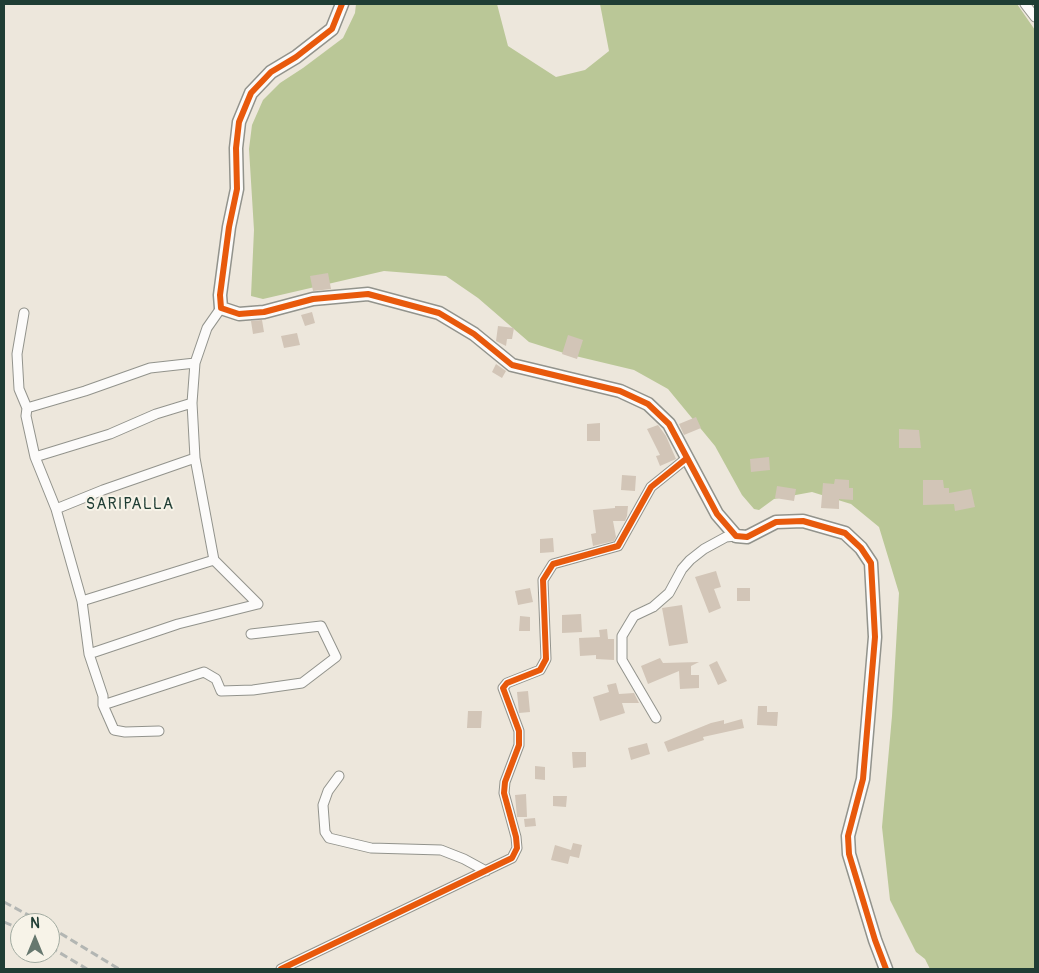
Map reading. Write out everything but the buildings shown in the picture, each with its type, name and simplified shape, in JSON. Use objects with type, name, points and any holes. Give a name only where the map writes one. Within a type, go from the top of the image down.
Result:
[{"type":"street","points":[[89,654],[178,624],[258,604],[214,560],[195,458],[192,403],[195,364],[206,328],[221,308],[220,295],[236,189],[236,148],[239,122],[251,93],[271,72],[296,57],[332,29],[342,4]]},
{"type":"street","points":[[1025,4],[1035,17]]},
{"type":"street","points":[[221,308],[238,314],[264,312],[314,299],[368,294],[439,313],[474,334],[512,365],[620,391],[648,404],[669,424],[717,514],[736,536]]},
{"type":"street","points":[[24,314],[17,354],[19,389],[27,408],[26,416],[35,457],[56,509],[82,601],[89,654],[103,696],[103,705],[114,730],[125,732],[159,731]]},
{"type":"street","points":[[27,408],[85,391],[150,368],[195,364]]},
{"type":"street","points":[[35,457],[110,434],[156,414],[192,403]]},
{"type":"street","points":[[56,509],[103,490],[195,458]]},
{"type":"street","points":[[281,969],[512,858],[517,848],[504,793],[505,782],[519,745],[519,731],[503,688],[507,683],[540,670],[546,659],[543,580],[548,569],[553,564],[618,546],[651,487],[687,458]]},
{"type":"street","points":[[656,718],[622,660],[622,636],[634,616],[654,607],[669,594],[682,569],[690,560],[704,549],[726,537],[747,537],[776,522],[803,521],[845,534],[861,548],[871,563],[875,638],[863,779],[848,836],[849,854],[875,940],[886,969]]},
{"type":"street","points":[[82,601],[214,560]]},
{"type":"street","points":[[103,705],[204,672],[216,679],[222,691],[253,690],[302,683],[336,657],[321,626],[251,634]]},
{"type":"street","points":[[339,776],[328,791],[324,805],[325,832],[329,838],[371,848],[441,850],[486,870]]},
{"type":"green space","points":[[356,4],[497,4],[508,46],[556,77],[585,70],[609,51],[600,4],[1017,4],[1035,30],[1035,969],[930,969],[925,959],[916,952],[890,900],[882,827],[892,716],[899,593],[879,527],[851,504],[812,492],[774,499],[759,510],[754,509],[742,495],[715,446],[668,389],[634,370],[567,354],[529,342],[478,298],[446,276],[384,271],[263,299],[251,296],[254,230],[249,149],[252,125],[263,100],[280,83],[343,38],[355,13]]},
{"type":"railway","points":[[4,902],[24,913]]},
{"type":"railway","points":[[4,922],[10,925]]},
{"type":"railway","points":[[60,933],[119,969]]},
{"type":"railway","points":[[60,953],[87,969]]},
{"type":"cycle path","points":[[342,4],[332,29],[296,57],[271,72],[251,93],[239,122],[236,148],[237,189],[229,227],[220,295],[221,308],[239,314],[264,312],[313,299],[368,294],[439,313],[474,334],[512,365],[620,391],[648,404],[669,424],[717,514],[736,536],[747,537],[776,522],[803,521],[845,533],[861,548],[871,563],[875,637],[863,779],[848,836],[849,854],[875,940],[886,969]]},
{"type":"cycle path","points":[[281,969],[512,858],[517,848],[516,837],[504,793],[505,782],[519,745],[519,731],[503,688],[507,683],[540,670],[546,659],[543,580],[553,564],[618,546],[651,487],[687,458]]},
{"type":"district","name":"SARIPALLA","points":[[130,505]]}]
